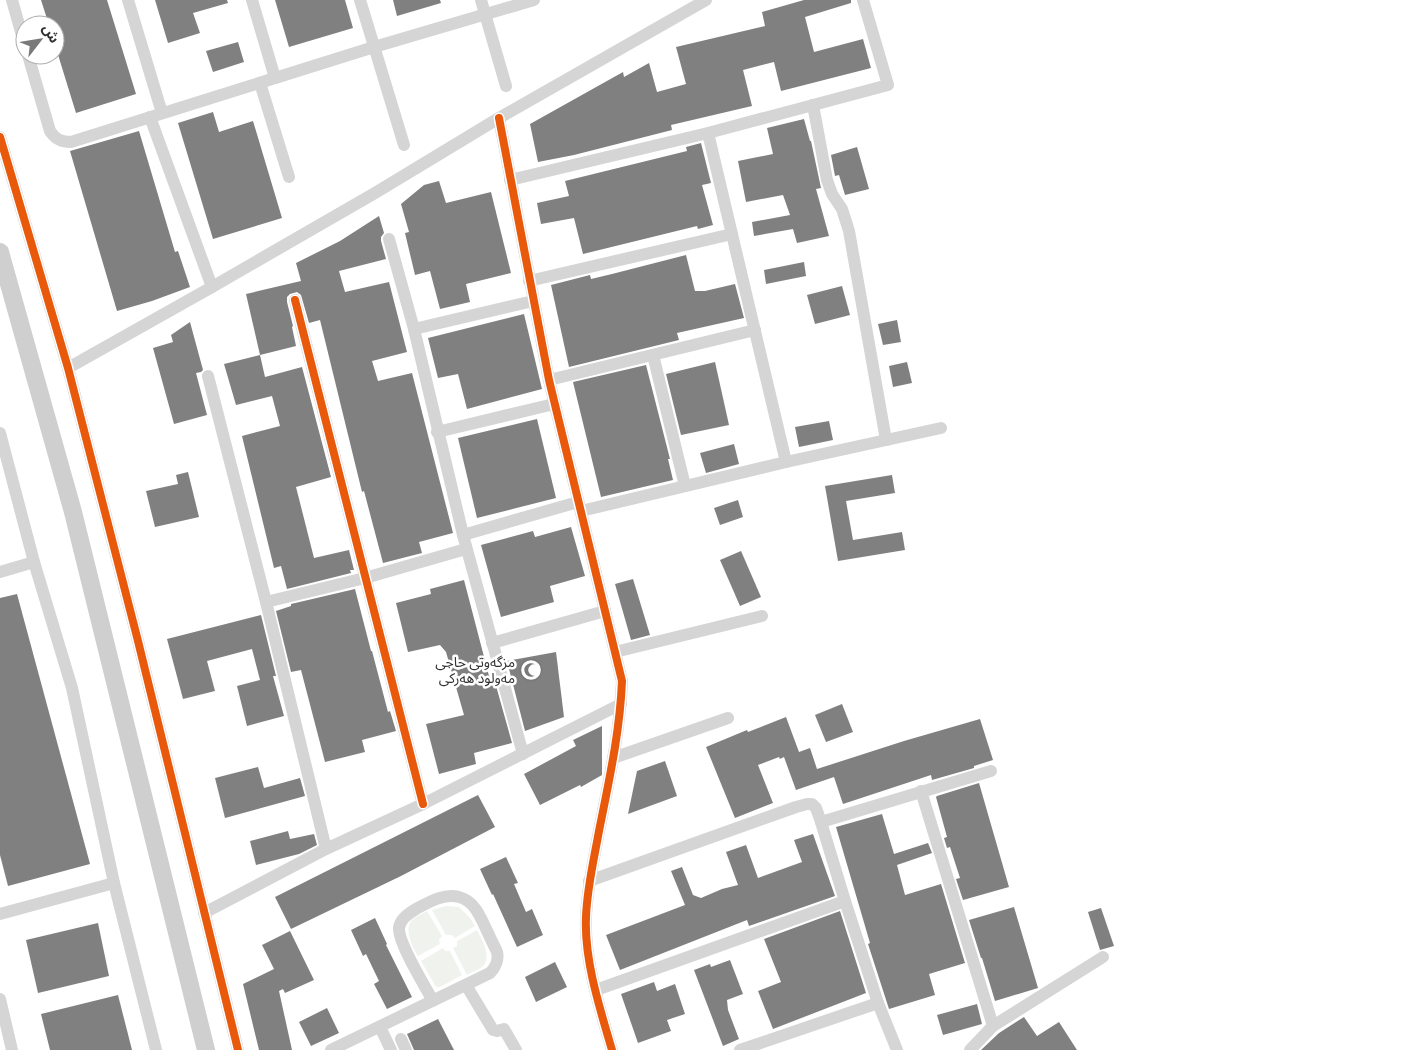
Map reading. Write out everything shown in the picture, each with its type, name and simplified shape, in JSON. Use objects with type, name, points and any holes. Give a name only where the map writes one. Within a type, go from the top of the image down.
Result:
[{"type":"street","points":[[12,0],[16,15]]},
{"type":"street","points":[[128,0],[156,115],[212,287]]},
{"type":"street","points":[[252,0],[275,78]]},
{"type":"street","points":[[360,0],[404,145]]},
{"type":"street","points":[[481,0],[506,86]]},
{"type":"street","points":[[31,65],[50,131],[56,139],[66,142],[534,0]]},
{"type":"street","points":[[68,368],[212,287],[499,118],[706,0]]},
{"type":"street","points":[[510,180],[708,133],[888,85],[863,0]]},
{"type":"street","points":[[260,83],[289,177]]},
{"type":"street","points":[[813,105],[827,180],[832,194],[842,209],[849,231],[886,440]]},
{"type":"street","points":[[499,118],[554,404],[622,681],[621,704],[613,758],[589,882],[586,918],[588,953],[612,1050]]},
{"type":"street","points":[[708,133],[786,462]]},
{"type":"street","points":[[0,137],[68,368],[138,641],[238,1050]]},
{"type":"street","points":[[529,281],[732,234]]},
{"type":"street","points":[[389,239],[414,329],[466,549],[523,754]]},
{"type":"street","points":[[0,252],[73,512],[206,1050]]},
{"type":"street","points":[[295,300],[423,804]]},
{"type":"street","points":[[414,329],[533,301]]},
{"type":"street","points":[[549,380],[755,330]]},
{"type":"street","points":[[653,355],[685,486]]},
{"type":"street","points":[[208,376],[266,602],[326,849]]},
{"type":"street","points":[[437,432],[554,404]]},
{"type":"street","points":[[463,534],[941,428]]},
{"type":"street","points":[[0,433],[34,562],[72,688],[114,883],[156,1050]]},
{"type":"street","points":[[266,602],[365,578],[466,549]]},
{"type":"street","points":[[0,572],[34,562]]},
{"type":"street","points":[[492,643],[605,611]]},
{"type":"street","points":[[615,652],[762,616]]},
{"type":"street","points":[[204,913],[326,849],[423,804],[621,704]]},
{"type":"street","points":[[613,758],[728,718]]},
{"type":"street","points":[[821,822],[991,771]]},
{"type":"street","points":[[921,791],[993,1026]]},
{"type":"street","points":[[589,882],[807,804],[812,804],[816,808],[821,822],[844,902],[896,1050]]},
{"type":"street","points":[[0,914],[114,883]]},
{"type":"street","points":[[331,1050],[380,1027],[466,985],[490,973],[496,967],[497,953],[477,911],[471,904],[460,897],[450,896],[435,899],[406,915],[399,930],[405,950],[433,1001]]},
{"type":"street","points":[[596,990],[844,902]]},
{"type":"street","points":[[970,1050],[993,1026],[1103,957]]},
{"type":"street","points":[[466,985],[493,1030],[504,1029],[516,1050]]},
{"type":"street","points":[[0,999],[12,1050]]},
{"type":"street","points":[[740,1050],[878,1003]]},
{"type":"street","points":[[380,1027],[391,1050]]},
{"type":"shaded area","points":[[446,906],[459,907],[475,926],[455,938],[452,935],[446,935],[432,910]]},
{"type":"shaded area","points":[[427,911],[442,936],[439,940],[440,944],[418,956],[411,943],[410,923],[413,919]]},
{"type":"shaded area","points":[[477,930],[485,947],[486,961],[483,966],[467,975],[453,948],[457,946],[457,941]]},
{"type":"shaded area","points":[[443,948],[445,951],[450,951],[462,975],[440,987],[436,987],[421,961]]},
{"type":"building","points":[[41,0],[107,0],[136,94],[76,113],[61,65],[65,65],[65,15],[46,15]]},
{"type":"building","points":[[155,0],[227,0],[228,3],[193,13],[200,33],[168,43]]},
{"type":"building","points":[[275,0],[345,0],[353,28],[289,47]]},
{"type":"building","points":[[393,0],[440,0],[441,3],[397,16]]},
{"type":"building","points":[[804,0],[851,0],[851,3],[805,17],[814,52],[863,39],[871,68],[781,91],[774,62],[743,70],[752,106],[671,125],[672,130],[574,155],[538,162],[530,124],[623,72],[624,77],[649,63],[657,92],[686,84],[676,47],[765,26],[762,12]]},
{"type":"building","points":[[238,42],[244,62],[213,72],[206,51]]},
{"type":"building","points":[[213,112],[219,132],[253,121],[282,218],[213,239],[178,123]]},
{"type":"building","points":[[804,119],[811,141],[821,188],[816,189],[829,236],[797,243],[793,229],[754,236],[752,222],[790,215],[783,195],[746,202],[738,161],[773,154],[767,128]]},
{"type":"building","points":[[139,131],[175,252],[178,251],[190,287],[117,311],[70,151]]},
{"type":"building","points":[[701,143],[711,183],[702,185],[713,225],[698,229],[697,226],[583,254],[574,218],[541,224],[537,203],[569,196],[565,181],[687,151],[686,147]]},
{"type":"building","points":[[857,147],[869,189],[845,195],[839,175],[835,176],[831,155]]},
{"type":"building","points":[[439,181],[446,203],[491,192],[511,273],[466,284],[470,302],[440,309],[430,271],[415,275],[405,233],[409,232],[401,204],[424,185]]},
{"type":"building","points":[[379,216],[384,233],[381,241],[386,259],[339,271],[345,292],[389,282],[407,352],[372,361],[378,381],[412,373],[453,533],[419,542],[422,553],[383,563],[364,491],[362,492],[320,320],[309,323],[301,295],[297,292],[290,294],[287,297],[287,302],[296,346],[260,355],[246,294],[301,281],[296,263],[340,241]]},
{"type":"building","points":[[686,255],[695,291],[705,291],[735,284],[744,318],[677,333],[679,340],[569,367],[551,285],[590,275],[591,279]]},
{"type":"building","points":[[804,262],[806,276],[766,284],[764,270]]},
{"type":"building","points":[[842,286],[850,315],[815,324],[807,295]]},
{"type":"building","points":[[524,314],[542,389],[467,409],[458,374],[438,378],[428,338]]},
{"type":"building","points":[[897,320],[901,342],[883,345],[878,324]]},
{"type":"building","points":[[190,322],[203,370],[196,373],[207,415],[174,424],[153,348],[173,342],[171,335]]},
{"type":"building","points":[[260,355],[265,377],[302,367],[331,477],[296,487],[314,558],[349,550],[354,570],[350,570],[351,573],[287,589],[281,566],[274,568],[242,436],[280,426],[272,396],[236,405],[224,364]]},
{"type":"building","points":[[715,362],[729,425],[681,435],[666,374]]},
{"type":"building","points":[[907,362],[912,383],[893,387],[889,366]]},
{"type":"building","points":[[646,365],[670,459],[668,459],[673,480],[601,497],[573,382]]},
{"type":"building","points":[[537,419],[556,498],[477,518],[458,438]]},
{"type":"building","points":[[829,421],[833,440],[799,447],[795,427]]},
{"type":"building","points":[[734,444],[739,464],[706,473],[700,453]]},
{"type":"building","points":[[188,472],[199,517],[155,527],[146,491],[178,484],[176,475]]},
{"type":"building","points":[[892,475],[895,493],[846,501],[853,540],[902,532],[905,550],[838,561],[825,486]]},
{"type":"building","points":[[738,500],[743,517],[720,525],[714,508]]},
{"type":"building","points":[[571,527],[585,576],[550,586],[554,602],[501,617],[481,545],[533,531],[535,537]]},
{"type":"building","points":[[741,551],[761,597],[740,606],[720,560]]},
{"type":"building","points":[[633,579],[650,635],[631,640],[615,584]]},
{"type":"building","points":[[464,580],[489,676],[493,675],[512,743],[474,753],[476,764],[439,774],[426,724],[464,715],[446,652],[440,645],[408,652],[396,603],[431,594],[430,589]]},
{"type":"building","points":[[355,589],[388,712],[390,711],[396,731],[362,740],[365,752],[325,762],[301,670],[291,672],[276,611],[291,606],[291,604]]},
{"type":"building","points":[[17,594],[90,864],[8,886],[0,855],[0,598]]},
{"type":"building","points":[[261,615],[276,676],[273,676],[284,716],[247,726],[237,686],[260,680],[252,649],[207,661],[215,691],[183,699],[167,639]]},
{"type":"building","points":[[556,652],[564,717],[525,731],[507,661]]},
{"type":"building","points":[[842,704],[853,732],[826,742],[815,715]]},
{"type":"building","points":[[786,717],[799,752],[810,748],[817,769],[980,719],[993,760],[974,766],[974,768],[932,780],[931,775],[843,804],[834,777],[796,790],[784,757],[780,759],[779,757],[758,765],[773,803],[735,818],[706,747],[747,730],[748,732]]},
{"type":"building","points":[[602,726],[602,775],[581,787],[580,785],[540,805],[524,774],[576,746],[573,740]]},
{"type":"building","points":[[665,761],[677,796],[628,814],[637,771]]},
{"type":"building","points":[[258,767],[264,788],[300,778],[305,796],[225,818],[215,778]]},
{"type":"building","points":[[979,783],[1009,887],[963,900],[956,879],[960,878],[950,847],[947,848],[944,838],[947,837],[936,797]]},
{"type":"building","points":[[478,795],[495,827],[401,876],[291,929],[275,897]]},
{"type":"building","points":[[882,814],[894,854],[928,843],[932,853],[897,865],[905,895],[941,884],[965,963],[929,974],[935,995],[889,1009],[868,944],[870,943],[836,827]]},
{"type":"building","points":[[288,831],[290,839],[314,834],[317,845],[299,854],[256,865],[250,841]]},
{"type":"building","points":[[813,834],[835,896],[749,926],[747,920],[620,970],[606,935],[685,905],[671,871],[682,867],[693,895],[701,898],[722,889],[738,885],[726,852],[746,845],[758,878],[802,862],[794,840]]},
{"type":"building","points":[[506,857],[518,883],[514,884],[526,912],[532,909],[543,935],[517,947],[480,869]]},
{"type":"building","points":[[1014,907],[1038,988],[995,1001],[969,920]]},
{"type":"building","points":[[1101,908],[1114,946],[1100,950],[1088,912]]},
{"type":"building","points":[[840,911],[866,993],[773,1029],[758,991],[781,982],[764,939]]},
{"type":"building","points":[[375,918],[412,997],[387,1009],[374,984],[379,981],[366,954],[363,956],[351,930]]},
{"type":"building","points":[[98,923],[109,976],[38,993],[26,940]]},
{"type":"building","points":[[290,931],[314,980],[285,993],[283,989],[279,991],[292,1050],[259,1050],[243,984],[274,969],[262,945]]},
{"type":"building","points":[[730,960],[743,994],[727,1000],[728,1010],[739,1039],[723,1046],[694,970],[710,964],[711,967]]},
{"type":"building","points":[[555,962],[567,987],[536,1002],[525,977]]},
{"type":"building","points":[[654,982],[657,991],[675,984],[685,1014],[667,1020],[671,1031],[638,1043],[621,994]]},
{"type":"building","points":[[118,995],[132,1050],[50,1050],[41,1014]]},
{"type":"building","points":[[977,1004],[982,1024],[943,1035],[937,1015]]},
{"type":"building","points":[[327,1008],[339,1033],[311,1046],[299,1022]]},
{"type":"building","points":[[1024,1017],[1037,1036],[1059,1022],[1077,1050],[981,1050],[999,1033]]},
{"type":"building","points":[[438,1019],[454,1050],[414,1050],[407,1034]]},
{"type":"cycle path","points":[[499,118],[549,380],[622,681],[616,737],[591,874],[586,917],[590,967],[612,1050]]},
{"type":"cycle path","points":[[0,137],[68,368],[138,641],[238,1050]]},
{"type":"cycle path","points":[[295,300],[423,804]]},
{"type":"place","name":"مزگەوتی حاجی مەولود هەرکی","points":[[531,670]]}]
